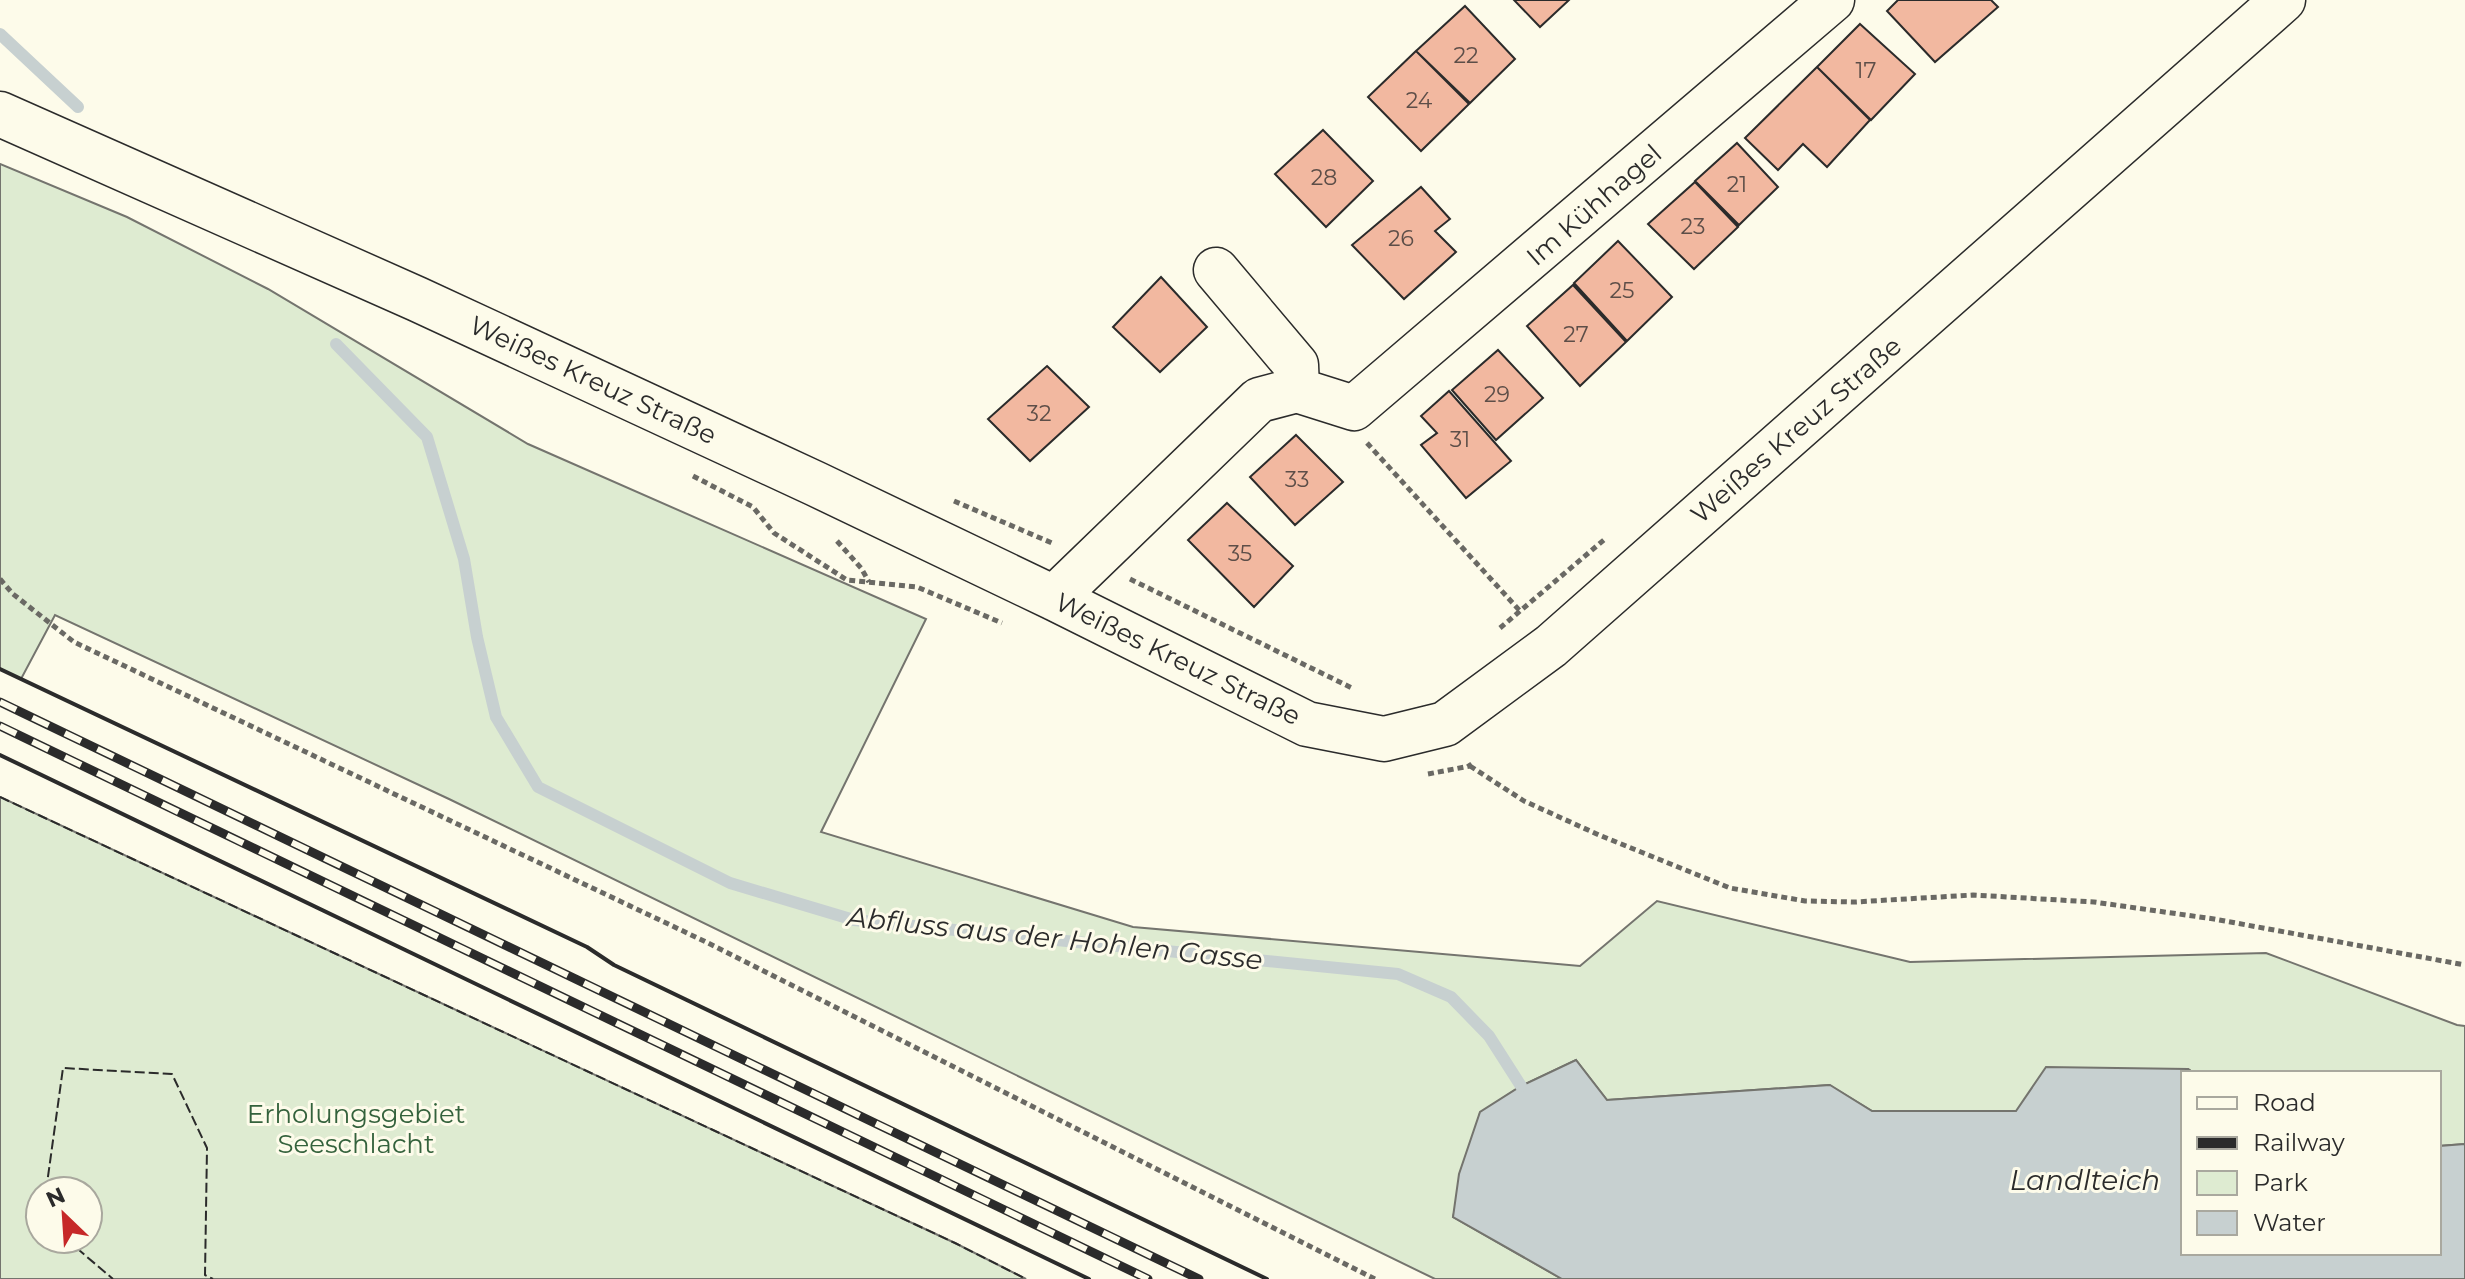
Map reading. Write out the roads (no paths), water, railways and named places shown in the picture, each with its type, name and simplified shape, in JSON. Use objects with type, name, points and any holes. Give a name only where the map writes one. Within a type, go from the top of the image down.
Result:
[{"type":"street","name":"Im Kühhagel","points":[[1297,390],[1354,408],[1832,0]]},
{"type":"street","name":"Weißes Kreuz Straße","points":[[0,114],[431,305],[816,484],[1307,724],[1384,739],[1445,724],[1551,646],[2283,0]]},
{"type":"street","points":[[1054,598],[1259,400],[1297,390],[1296,365],[1216,270]]},
{"type":"water","name":"Landlteich","points":[[1576,1060],[1607,1100],[1830,1085],[1872,1111],[2016,1111],[2046,1067],[2188,1069],[2191,1071],[2181,1071],[2181,1255],[2441,1255],[2441,1146],[2465,1144],[2465,1279],[1562,1279],[1453,1217],[1459,1174],[1480,1112],[1521,1086]]},
{"type":"waterway","name":"Abfluss aus der Hohlen Gasse","points":[[0,34],[78,107]]},
{"type":"waterway","name":"Abfluss aus der Hohlen Gasse","points":[[336,344],[427,437],[464,559],[477,637],[496,717],[538,787],[730,883],[854,920],[1398,974],[1451,997],[1489,1036],[1521,1086]]},
{"type":"railway","points":[[0,702],[1199,1279]]},
{"type":"railway","points":[[0,726],[1148,1279]]},
{"type":"park label","name":"Erholungsgebiet Seeschlacht","points":[[356,1129]]}]
